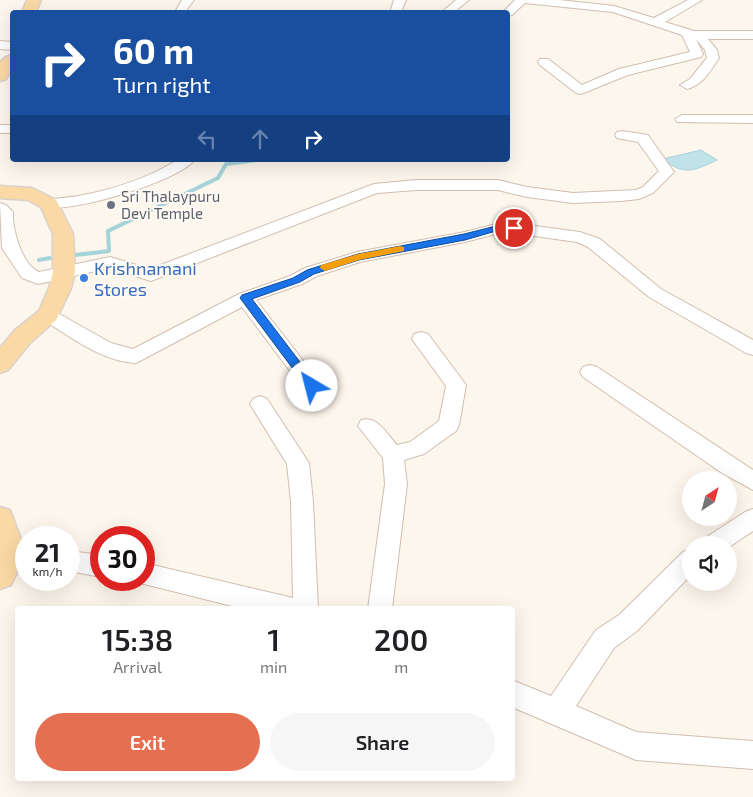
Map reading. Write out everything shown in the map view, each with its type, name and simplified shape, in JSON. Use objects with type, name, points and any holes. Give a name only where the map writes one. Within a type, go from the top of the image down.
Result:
[{"type":"main road","points":[[0,76],[2,69],[10,62]]},
{"type":"main road","points":[[0,192],[32,194],[49,204],[62,234],[64,272],[60,288],[48,315],[22,337],[0,364]]},
{"type":"main road","points":[[0,520],[12,561]]},
{"type":"street","points":[[450,10],[463,0]]},
{"type":"street","points":[[510,11],[522,0]]},
{"type":"street","points":[[527,0],[578,3],[614,9],[631,13],[687,34],[700,36],[753,35]]},
{"type":"street","points":[[654,23],[696,0]]},
{"type":"street","points":[[544,62],[581,90],[624,72],[697,54],[687,34]]},
{"type":"street","points":[[687,85],[695,82],[713,58],[711,50],[700,36]]},
{"type":"street","points":[[682,120],[753,119]]},
{"type":"street","points":[[0,208],[4,212],[4,223],[9,234],[5,249],[28,274],[38,278],[110,262],[151,275],[374,189],[416,185],[498,186],[573,198],[640,194],[648,190],[666,172],[644,138],[622,135]]},
{"type":"street","points":[[49,204],[74,202],[116,193],[183,162]]},
{"type":"street","points":[[48,315],[116,353],[132,356],[245,298],[296,280],[311,272],[358,257],[465,237],[496,229],[514,228],[580,237],[594,243],[655,293],[753,348]]},
{"type":"street","points":[[245,298],[312,386]]},
{"type":"street","points":[[393,456],[417,448],[449,425],[456,385],[421,339]]},
{"type":"street","points":[[590,372],[730,467],[753,480]]},
{"type":"street","points":[[260,404],[298,463],[302,502],[306,606]]},
{"type":"street","points":[[368,426],[393,456],[396,484],[380,606]]},
{"type":"street","points":[[727,536],[753,519]]},
{"type":"street","points":[[557,712],[605,639],[628,623],[682,568]]},
{"type":"street","points":[[155,577],[280,606]]},
{"type":"street","points":[[515,694],[636,746],[753,755]]},
{"type":"water","points":[[701,150],[717,160],[702,167],[683,170],[663,159]]},
{"type":"waterway","points":[[76,255],[109,251],[108,231],[218,178],[226,164],[242,162]]},
{"type":"waterway","points":[[39,260],[50,258]]},
{"type":"slow traffic","points":[[325,268],[358,257],[400,249]]},
{"type":"place","name":"Sri Thalaypuru Devi Temple","points":[[111,205]]},
{"type":"place","name":"Krishnamani Stores","points":[[84,278]]},
{"type":"route","points":[[312,386],[245,298],[296,280],[311,272],[358,257],[465,237],[496,229],[514,228]]}]
